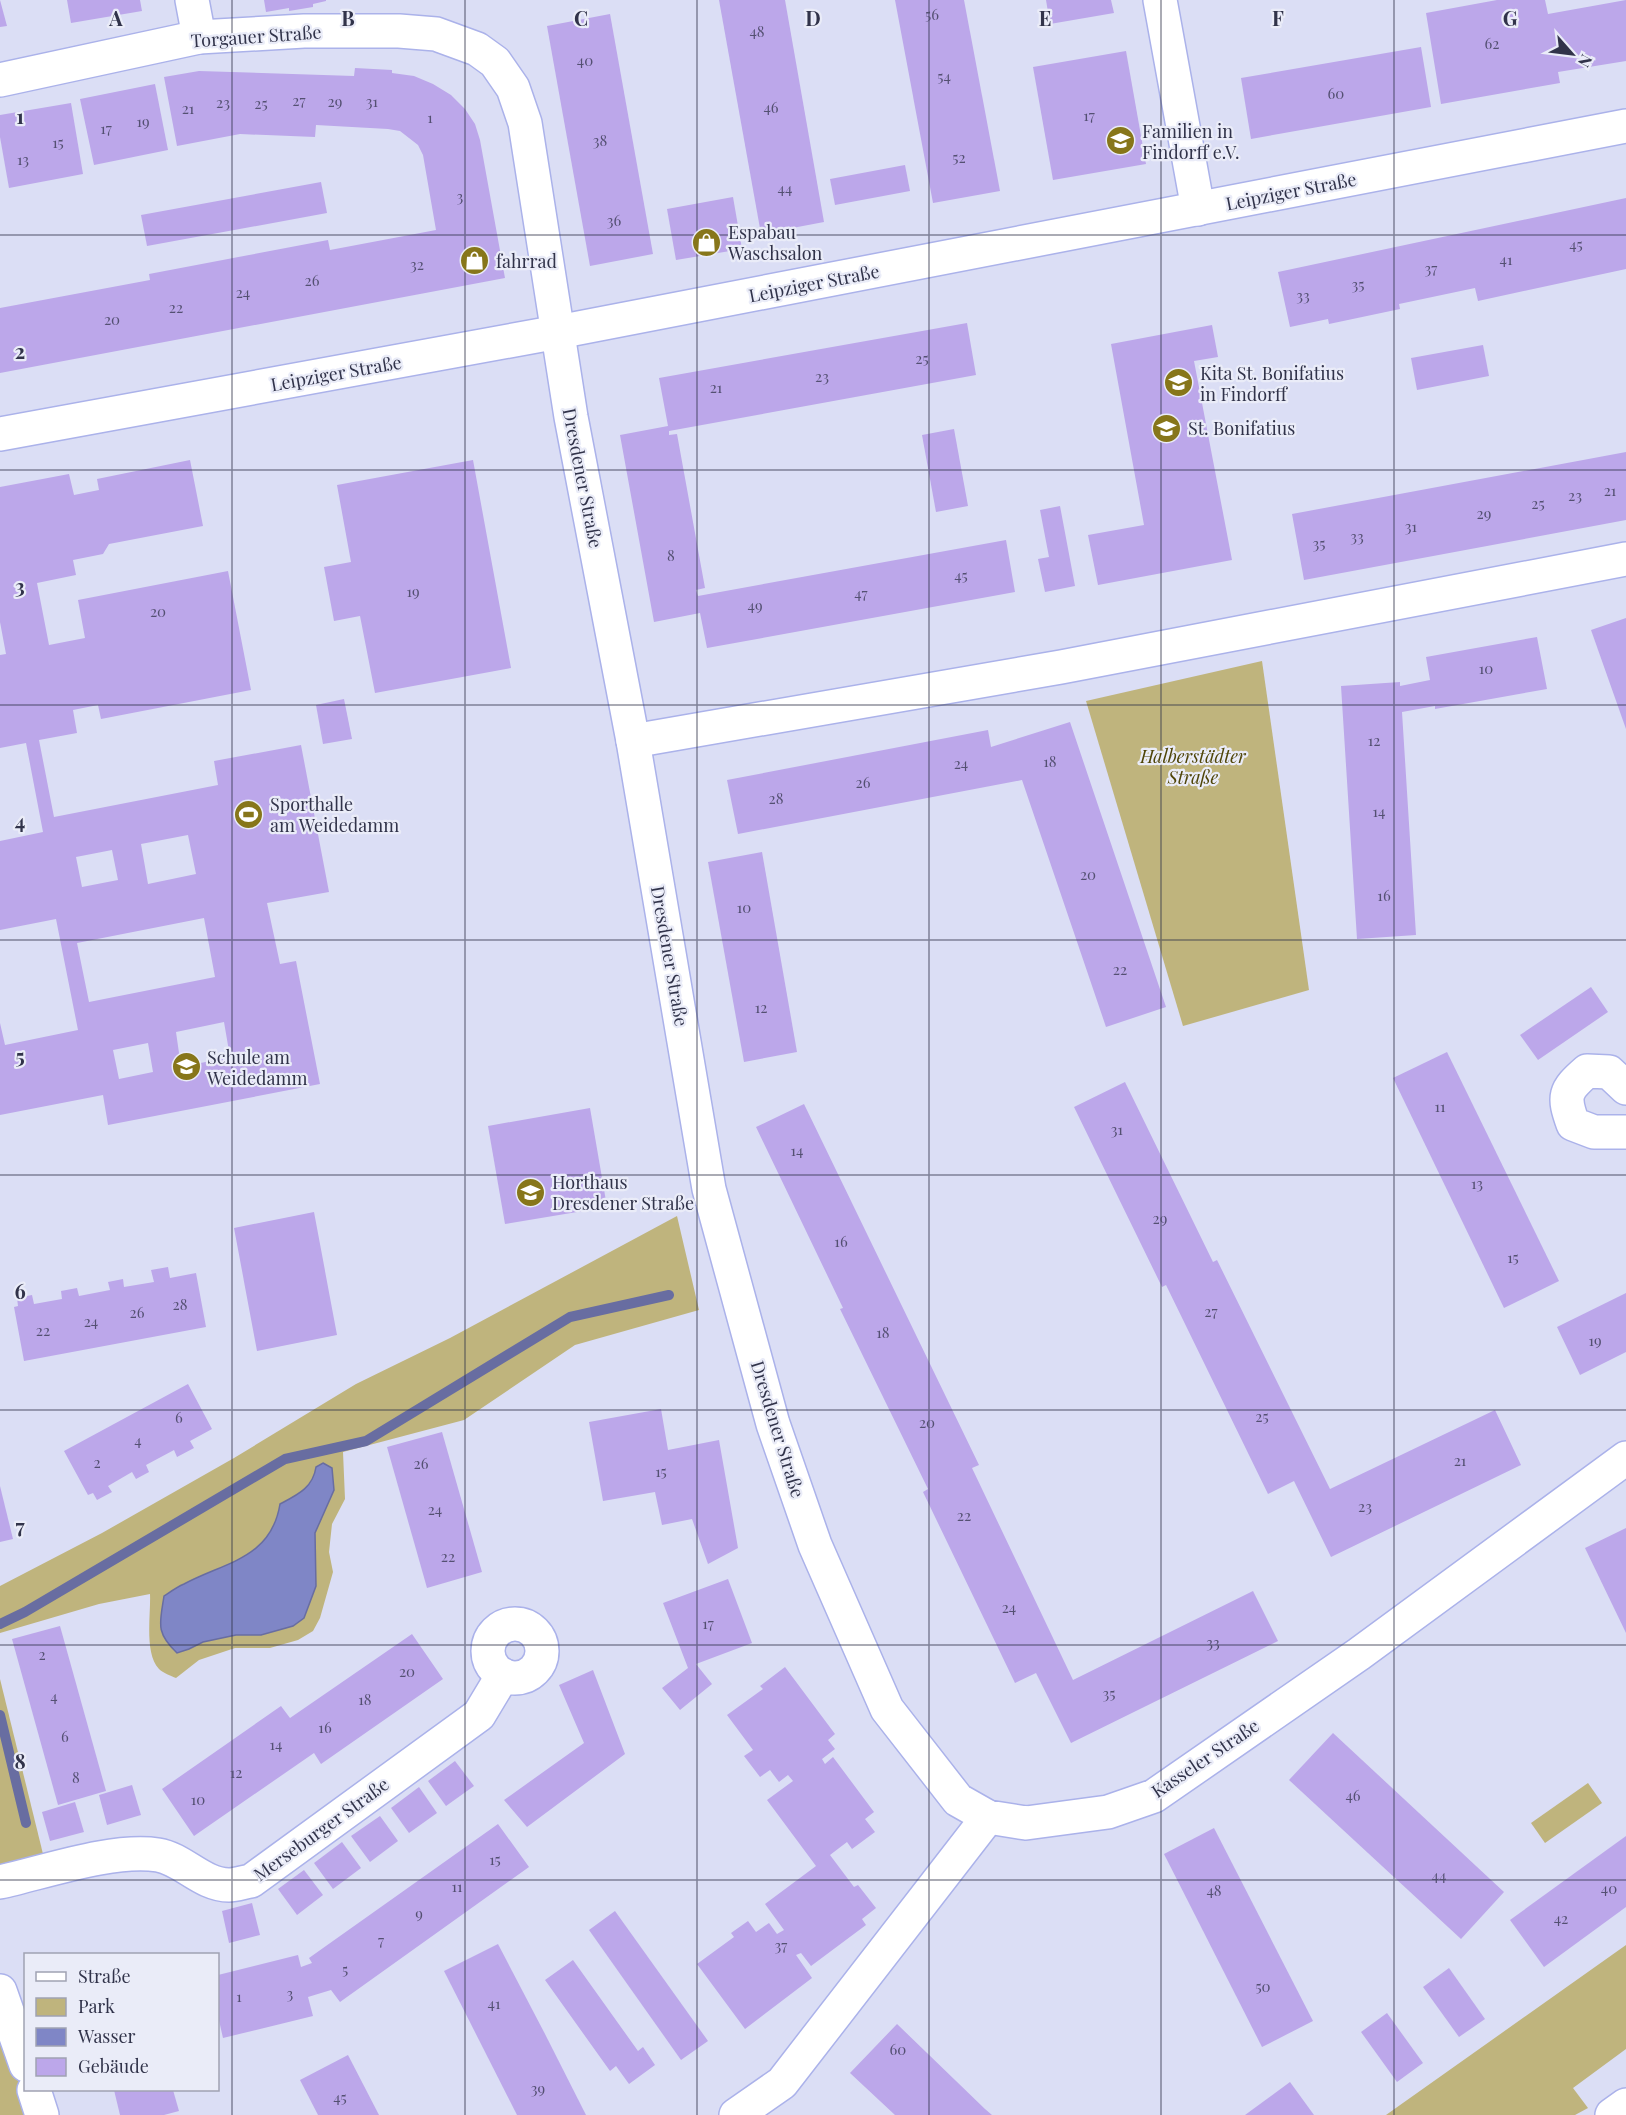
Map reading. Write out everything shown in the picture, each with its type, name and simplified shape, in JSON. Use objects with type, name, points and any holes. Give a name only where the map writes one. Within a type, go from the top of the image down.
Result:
[{"type":"street","points":[[192,0],[199,38]]},
{"type":"street","points":[[1160,0],[1198,209]]},
{"type":"street","name":"Torgauer Straße","points":[[0,80],[199,38],[304,31],[399,31],[436,34],[477,49]]},
{"type":"street","name":"Dresdener Straße","points":[[477,49],[495,62],[513,88],[525,123],[571,417],[633,741],[709,1189],[774,1424],[815,1545],[887,1709],[958,1800],[988,1817]]},
{"type":"street","name":"Leipziger Straße","points":[[0,434],[558,332],[1626,126]]},
{"type":"street","points":[[633,741],[1061,667],[1626,559]]},
{"type":"street","points":[[1626,1088],[1609,1072],[1587,1071],[1570,1085],[1565,1103],[1573,1124],[1594,1132],[1626,1132]]},
{"type":"street","name":"Kasseler Straße","points":[[988,1817],[1026,1823],[1108,1812],[1154,1796],[1359,1654],[1626,1458]]},
{"type":"street","name":"Merseburger Straße","points":[[0,1882],[120,1854],[157,1855],[173,1859],[205,1878],[228,1885],[251,1881],[479,1715],[503,1675]]},
{"type":"street","points":[[736,2115],[782,2083],[988,1817]]},
{"type":"street","points":[[0,1991],[24,2060]]},
{"type":"street","points":[[34,2091],[42,2115]]},
{"type":"street","points":[[1612,2115],[1626,2105]]},
{"type":"green space","name":"Halberstädter Straße","points":[[1262,661],[1309,990],[1183,1026],[1086,701]]},
{"type":"green space","points":[[677,1216],[699,1310],[575,1345],[464,1420],[343,1452],[345,1499],[332,1524],[329,1552],[333,1572],[320,1618],[313,1631],[298,1640],[270,1648],[235,1648],[199,1660],[176,1678],[159,1669],[151,1653],[150,1594],[99,1604],[0,1633],[0,1586],[102,1533],[234,1458],[356,1384],[450,1338]]},
{"type":"green space","points":[[0,1679],[44,1858],[0,1869]]},
{"type":"green space","points":[[1588,1783],[1602,1803],[1545,1843],[1531,1823]]},
{"type":"green space","points":[[1626,1945],[1626,2049],[1573,2088],[1588,2108],[1575,2115],[1386,2115]]},
{"type":"green space","points":[[0,2024],[31,2115],[0,2115]]},
{"type":"water","points":[[323,1463],[332,1468],[334,1490],[315,1533],[316,1586],[304,1618],[293,1626],[261,1635],[236,1635],[203,1642],[177,1653],[162,1633],[161,1613],[164,1596],[181,1585],[230,1564],[256,1548],[267,1537],[275,1522],[280,1504],[308,1486],[316,1467]]},
{"type":"building","points":[[0,0],[7,26],[0,27]]},
{"type":"building","points":[[67,0],[140,0],[142,11],[71,23]]},
{"type":"building","points":[[264,0],[326,1],[313,4],[313,7],[266,12]]},
{"type":"building","points":[[719,0],[785,0],[824,222],[761,234]]},
{"type":"building","points":[[895,0],[964,0],[1000,191],[933,203]]},
{"type":"building","points":[[1046,0],[1111,0],[1114,13],[1050,24]]},
{"type":"building","points":[[1497,0],[1545,0],[1548,14],[1626,0],[1626,61],[1558,72],[1560,83],[1441,104],[1426,13]]},
{"type":"building","points":[[610,14],[653,254],[590,266],[547,26]]},
{"type":"building","points":[[1421,47],[1431,107],[1251,139],[1241,78]]},
{"type":"building","points":[[1126,51],[1146,164],[1053,180],[1033,67]]},
{"type":"building","points":[[355,68],[392,70],[392,73],[414,76],[451,95],[465,109],[475,124],[480,140],[505,278],[0,373],[0,308],[150,280],[149,274],[328,240],[330,250],[436,230],[423,155],[418,145],[400,131],[316,125],[315,137],[240,134],[177,146],[164,77],[199,71],[354,76]]},
{"type":"building","points":[[155,84],[168,150],[94,165],[80,99]]},
{"type":"building","points":[[71,103],[83,174],[9,188],[0,137],[0,115]]},
{"type":"building","points":[[905,165],[910,191],[835,205],[830,179]]},
{"type":"building","points":[[321,182],[327,213],[147,246],[141,215]]},
{"type":"building","points":[[733,197],[742,249],[676,260],[667,209]]},
{"type":"building","points":[[1626,198],[1626,269],[1478,301],[1475,288],[1399,304],[1400,309],[1329,324],[1328,319],[1290,327],[1278,272]]},
{"type":"building","points":[[967,323],[976,375],[669,431],[669,435],[677,434],[705,588],[696,590],[698,596],[1006,540],[1015,592],[707,648],[700,613],[654,622],[620,435],[668,426],[659,378]]},
{"type":"building","name":"St. Bonifatius","points":[[1212,325],[1218,357],[1194,361],[1232,560],[1098,585],[1088,535],[1144,525],[1111,344]]},
{"type":"building","points":[[1483,345],[1489,376],[1417,390],[1411,358]]},
{"type":"building","points":[[954,429],[968,506],[936,512],[922,435]]},
{"type":"building","points":[[1626,452],[1626,520],[1304,580],[1292,514]]},
{"type":"building","points":[[190,460],[203,526],[109,544],[103,554],[73,560],[76,575],[37,583],[49,645],[85,638],[78,600],[228,571],[251,690],[101,719],[98,705],[73,710],[77,733],[39,740],[54,817],[218,785],[214,761],[301,745],[329,892],[267,903],[280,964],[296,961],[320,1084],[108,1125],[103,1095],[0,1115],[0,1023],[5,1045],[78,1030],[56,919],[0,930],[0,841],[43,832],[26,743],[0,748],[0,655],[6,654],[0,622],[0,487],[69,474],[74,495],[99,490],[97,479]],"holes":[[[188,835],[196,874],[148,884],[141,844]],[[112,850],[118,880],[82,887],[76,857]],[[204,918],[215,977],[89,1002],[77,943]],[[224,1022],[230,1057],[181,1067],[176,1032]],[[148,1043],[153,1072],[119,1079],[113,1050]]]},
{"type":"building","points":[[473,460],[511,668],[375,693],[360,616],[334,621],[324,567],[351,562],[337,485]]},
{"type":"building","points":[[1060,506],[1075,586],[1045,592],[1038,559],[1049,557],[1040,510]]},
{"type":"building","points":[[1626,618],[1626,729],[1591,630]]},
{"type":"building","points":[[1537,637],[1547,689],[1435,709],[1435,706],[1402,712],[1416,935],[1357,939],[1341,686],[1400,682],[1400,686],[1430,680],[1426,657]]},
{"type":"building","points":[[344,699],[352,739],[323,744],[316,705]]},
{"type":"building","points":[[1070,722],[1166,1007],[1106,1027],[1022,780],[738,834],[727,780],[988,730],[991,747]]},
{"type":"building","points":[[762,852],[797,1052],[744,1062],[708,862]]},
{"type":"building","points":[[1591,987],[1608,1012],[1538,1060],[1520,1035]]},
{"type":"building","points":[[1447,1052],[1559,1281],[1504,1308],[1393,1078]]},
{"type":"building","points":[[1125,1082],[1213,1262],[1217,1260],[1330,1489],[1495,1410],[1521,1465],[1331,1557],[1294,1481],[1268,1494],[1166,1285],[1162,1287],[1074,1107]]},
{"type":"building","points":[[804,1104],[979,1465],[972,1468],[1073,1680],[1253,1591],[1278,1641],[1071,1743],[1036,1673],[1015,1683],[923,1492],[928,1489],[840,1309],[843,1308],[756,1127]]},
{"type":"building","points":[[590,1108],[607,1207],[505,1224],[488,1126]]},
{"type":"building","points":[[314,1212],[337,1335],[257,1351],[234,1228]]},
{"type":"building","points":[[168,1267],[170,1278],[196,1273],[206,1327],[24,1361],[14,1307],[18,1306],[17,1298],[32,1295],[34,1304],[62,1299],[61,1291],[77,1288],[79,1296],[110,1290],[108,1282],[123,1279],[124,1287],[154,1282],[151,1270]]},
{"type":"building","points":[[1626,1293],[1626,1352],[1580,1375],[1557,1327]]},
{"type":"building","points":[[188,1384],[212,1429],[190,1441],[194,1448],[177,1457],[174,1450],[146,1465],[149,1472],[136,1479],[132,1472],[108,1486],[112,1492],[97,1500],[93,1493],[88,1495],[64,1451]]},
{"type":"building","points":[[661,1409],[668,1450],[719,1440],[738,1548],[708,1564],[692,1519],[662,1525],[655,1492],[603,1501],[589,1422]]},
{"type":"building","points":[[442,1432],[482,1572],[427,1588],[387,1447]]},
{"type":"building","points":[[0,1486],[13,1539],[0,1542]]},
{"type":"building","points":[[1626,1528],[1626,1633],[1585,1548]]},
{"type":"building","points":[[728,1579],[752,1643],[696,1664],[712,1684],[680,1710],[662,1688],[688,1668],[663,1603]]},
{"type":"building","points":[[60,1626],[106,1791],[58,1805],[12,1639]]},
{"type":"building","points":[[412,1634],[443,1679],[321,1764],[314,1753],[194,1836],[162,1789],[281,1706],[290,1718]]},
{"type":"building","points":[[785,1667],[835,1734],[828,1740],[835,1749],[822,1759],[825,1764],[833,1757],[874,1812],[865,1819],[875,1832],[852,1849],[847,1842],[830,1855],[854,1887],[858,1885],[876,1908],[862,1919],[866,1925],[811,1966],[801,1953],[796,1955],[812,1978],[745,2029],[697,1964],[734,1937],[731,1933],[748,1921],[756,1932],[769,1923],[777,1934],[784,1930],[765,1904],[816,1866],[767,1800],[793,1781],[788,1775],[779,1782],[770,1770],[760,1777],[744,1756],[753,1750],[727,1715],[763,1689],[760,1686]]},
{"type":"building","points":[[593,1670],[625,1754],[527,1827],[504,1800],[584,1743],[559,1685]]},
{"type":"building","points":[[1333,1733],[1504,1892],[1461,1939],[1289,1780]]},
{"type":"building","points":[[455,1761],[474,1786],[446,1806],[428,1781]]},
{"type":"building","points":[[132,1785],[141,1815],[107,1825],[99,1795]]},
{"type":"building","points":[[419,1787],[437,1813],[409,1833],[391,1808]]},
{"type":"building","points":[[75,1802],[84,1832],[50,1841],[42,1812]]},
{"type":"building","points":[[380,1816],[398,1841],[370,1862],[351,1836]]},
{"type":"building","points":[[498,1824],[529,1867],[340,2002],[331,1990],[308,1997],[313,2016],[223,2038],[219,2020],[219,1975],[298,1955],[301,1967],[312,1963],[309,1958]]},
{"type":"building","points":[[1214,1828],[1313,2021],[1262,2047],[1164,1854]]},
{"type":"building","points":[[1626,1836],[1626,1907],[1544,1967],[1510,1920]]},
{"type":"building","points":[[342,1842],[361,1868],[333,1889],[314,1863]]},
{"type":"building","points":[[304,1870],[323,1895],[297,1915],[278,1889]]},
{"type":"building","points":[[252,1903],[260,1935],[229,1943],[222,1911]]},
{"type":"building","points":[[615,1911],[708,2041],[681,2060],[589,1930]]},
{"type":"building","points":[[498,1944],[586,2115],[517,2115],[444,1971]]},
{"type":"building","points":[[573,1960],[638,2051],[643,2047],[655,2065],[629,2084],[616,2066],[610,2071],[545,1980]]},
{"type":"building","points":[[1449,1968],[1485,2019],[1459,2037],[1423,1987]]},
{"type":"building","points":[[1387,2013],[1423,2063],[1397,2082],[1361,2032]]},
{"type":"building","points":[[897,2024],[992,2115],[895,2115],[850,2073]]},
{"type":"building","points":[[348,2055],[379,2115],[318,2115],[300,2080]]},
{"type":"building","points":[[1290,2082],[1314,2115],[1245,2115]]},
{"type":"building","points":[[114,2091],[173,2091],[179,2111],[164,2115],[120,2115]]},
{"type":"waterway","points":[[0,1624],[25,1612],[285,1459],[366,1441],[570,1317],[669,1295]]},
{"type":"waterway","points":[[0,1715],[26,1823]]},
{"type":"place","name":"Familien in Findorff e.V.","points":[[1121,141]]},
{"type":"place","name":"Espabau Waschsalon","points":[[707,242]]},
{"type":"place","name":"fahrrad","points":[[475,261]]},
{"type":"place","name":"Kita St. Bonifatius in Findorff","points":[[1179,383]]},
{"type":"place","name":"St. Bonifatius","points":[[1167,428]]},
{"type":"place","name":"Sporthalle am Weidedamm","points":[[249,814]]},
{"type":"place","name":"Schule am Weidedamm","points":[[186,1067]]},
{"type":"place","name":"Horthaus Dresdener Straße","points":[[531,1192]]}]
